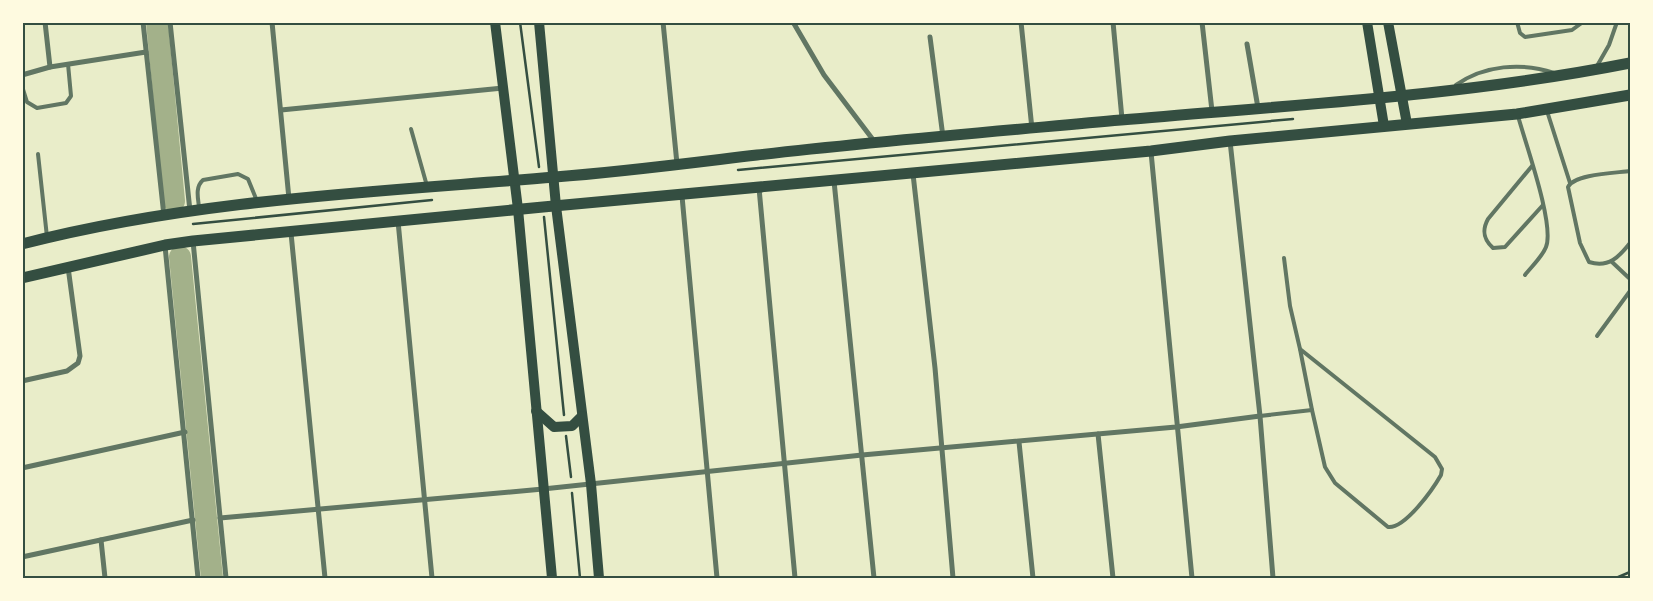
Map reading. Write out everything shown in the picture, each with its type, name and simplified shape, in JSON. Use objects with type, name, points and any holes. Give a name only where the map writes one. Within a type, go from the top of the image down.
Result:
[{"type":"main road","points":[[495,22],[518,210],[552,578]]},
{"type":"main road","points":[[539,22],[556,206],[591,484],[599,578]]},
{"type":"main road","points":[[1367,22],[1384,126]]},
{"type":"main road","points":[[1388,22],[1407,124]]},
{"type":"main road","points":[[22,244],[195,210],[554,177],[1122,120],[1380,98],[1564,76],[1630,63]]},
{"type":"main road","points":[[22,278],[165,245],[193,241],[543,207],[682,196],[1518,114],[1630,94]]},
{"type":"main road","points":[[536,410],[554,427],[566,428],[572,426],[582,416]]},
{"type":"street","points":[[45,22],[50,67]]},
{"type":"street","points":[[143,22],[164,216]]},
{"type":"street","points":[[170,22],[195,210]]},
{"type":"street","points":[[272,22],[290,200]]},
{"type":"street","points":[[663,22],[677,165]]},
{"type":"street","points":[[793,22],[824,75],[875,144]]},
{"type":"street","points":[[1021,22],[1032,129]]},
{"type":"street","points":[[1113,22],[1122,120]]},
{"type":"street","points":[[1202,22],[1212,112]]},
{"type":"street","points":[[930,37],[943,137]]},
{"type":"street","points":[[1247,44],[1258,109]]},
{"type":"street","points":[[22,75],[50,67],[146,52]]},
{"type":"street","points":[[281,110],[503,88]]},
{"type":"street","points":[[1230,141],[1260,416],[1273,578]]},
{"type":"street","points":[[1151,151],[1192,578]]},
{"type":"street","points":[[913,173],[935,368],[952,578]]},
{"type":"street","points":[[834,181],[874,578]]},
{"type":"street","points":[[759,188],[795,578]]},
{"type":"street","points":[[682,196],[717,578]]},
{"type":"street","points":[[398,221],[432,578]]},
{"type":"street","points":[[291,232],[326,578]]},
{"type":"street","points":[[193,241],[226,578]]},
{"type":"street","points":[[165,245],[198,578]]},
{"type":"street","points":[[22,382],[67,371],[75,368],[78,363],[80,356],[68,267]]},
{"type":"street","points":[[220,518],[424,498],[544,489],[785,465],[862,455],[1176,427],[1260,416]]},
{"type":"street","points":[[22,468],[185,432]]},
{"type":"street","points":[[1098,434],[1113,578]]},
{"type":"street","points":[[1020,442],[1033,578]]},
{"type":"street","points":[[22,557],[193,520]]},
{"type":"street","points":[[101,540],[105,578]]},
{"type":"lane","points":[[1517,22],[1520,33],[1525,37],[1572,30],[1582,22]]},
{"type":"lane","points":[[1595,70],[1609,45],[1617,22]]},
{"type":"lane","points":[[22,86],[26,102],[30,106],[45,108],[66,103],[71,96],[68,64]]},
{"type":"lane","points":[[1546,109],[1570,183],[1569,194],[1586,258],[1589,262],[1596,264],[1612,262],[1630,243]]},
{"type":"lane","points":[[1518,114],[1548,229],[1547,246],[1525,275]]},
{"type":"lane","points":[[411,130],[428,188]]},
{"type":"lane","points":[[38,154],[46,238]]},
{"type":"lane","points":[[1532,166],[1488,219],[1484,226],[1488,243],[1493,248],[1505,247],[1543,205]]},
{"type":"lane","points":[[1570,183],[1579,178],[1630,172]]},
{"type":"lane","points":[[195,210],[199,183],[209,178],[238,174],[248,179],[258,203]]},
{"type":"lane","points":[[1284,258],[1290,306],[1325,467],[1335,483],[1385,526],[1393,528],[1402,524],[1437,481],[1442,469],[1440,464],[1435,457],[1300,350]]},
{"type":"lane","points":[[1612,262],[1630,280]]},
{"type":"lane","points":[[1597,336],[1630,291]]},
{"type":"lane","points":[[1260,416],[1312,410]]},
{"type":"path","points":[[520,22],[540,178]]},
{"type":"path","points":[[732,171],[1293,119]]},
{"type":"path","points":[[192,224],[437,199]]},
{"type":"path","points":[[543,207],[580,578]]},
{"type":"path","points":[[1616,578],[1630,572]]},
{"type":"waterway","points":[[157,22],[174,201]]},
{"type":"waterway","points":[[180,257],[212,578]]}]
